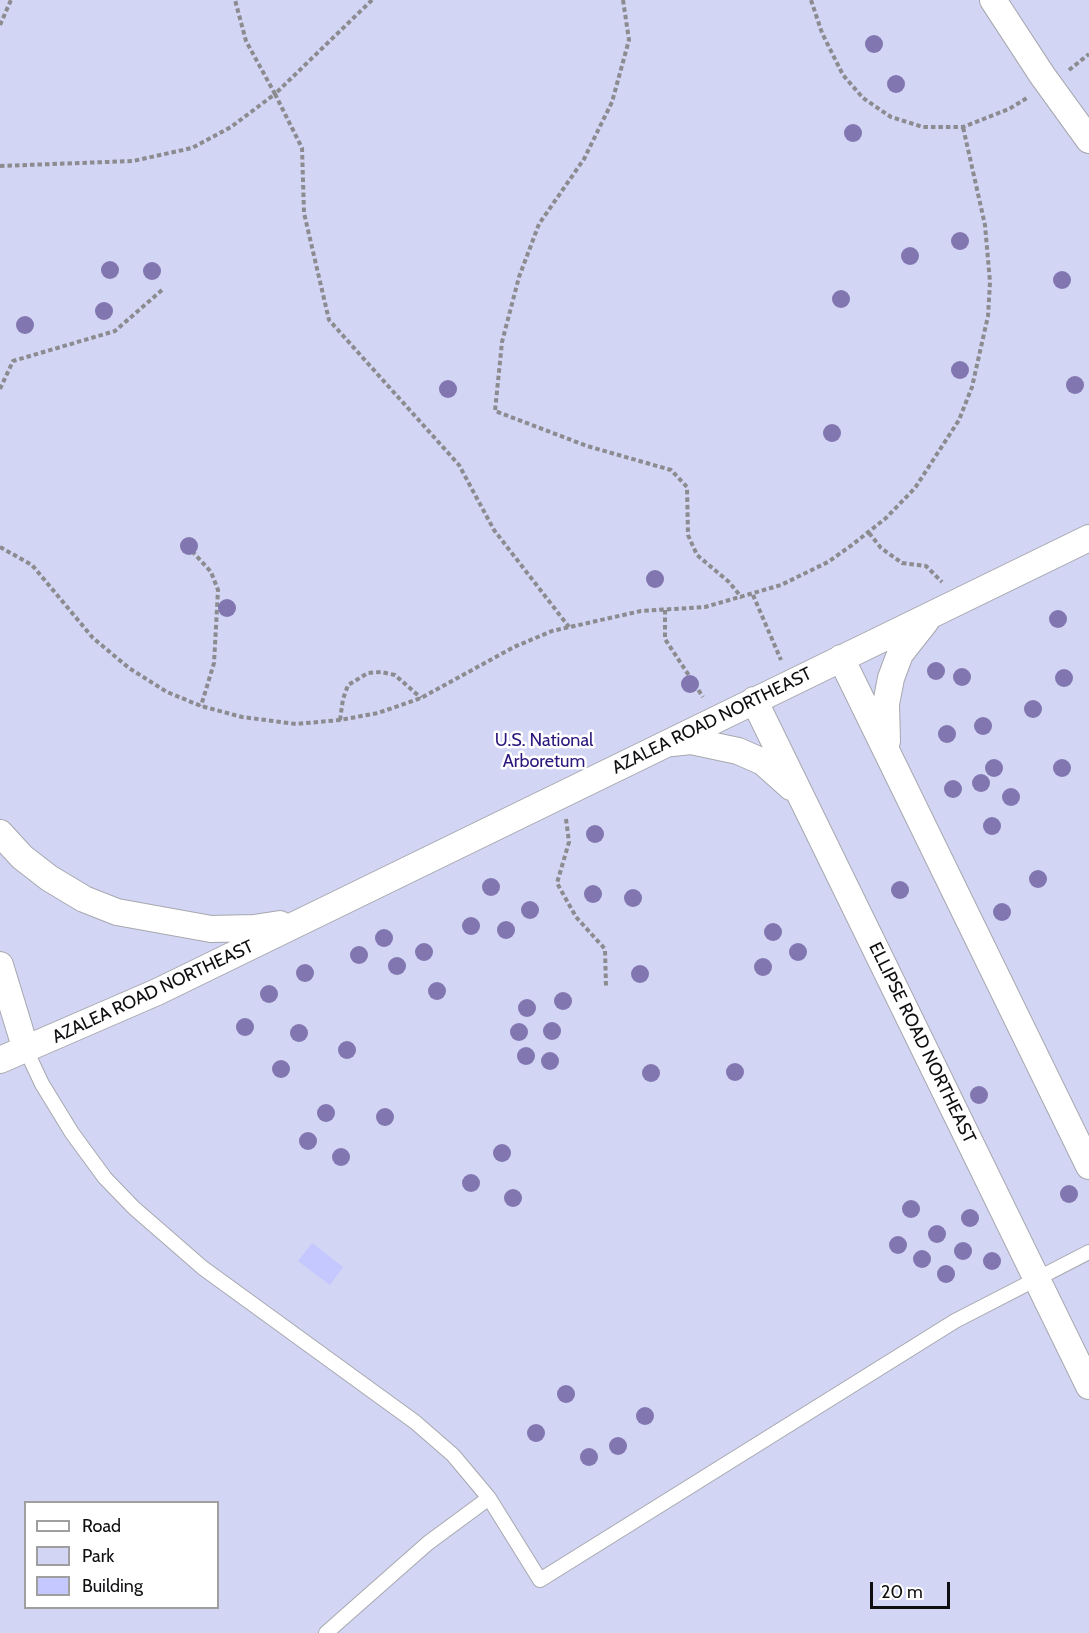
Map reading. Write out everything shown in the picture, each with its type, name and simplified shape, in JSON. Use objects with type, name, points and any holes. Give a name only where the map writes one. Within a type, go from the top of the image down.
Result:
[{"type":"street","points":[[993,0],[1042,75],[1089,140]]},
{"type":"street","name":"AZALEA ROAD NORTHEAST","points":[[0,1060],[157,992],[1089,538]]},
{"type":"street","points":[[892,762],[886,734],[886,704],[891,678],[900,654],[944,608]]},
{"type":"street","points":[[841,658],[1089,1166]]},
{"type":"street","name":"ELLIPSE ROAD NORTHEAST","points":[[754,700],[1089,1386]]},
{"type":"street","points":[[666,743],[691,741],[738,751],[763,762],[785,779],[803,801]]},
{"type":"street","name":"AZALEA ROAD NORTHEAST","points":[[0,833],[22,857],[49,878],[84,899],[117,912],[211,928],[254,928],[304,920]]},
{"type":"street","points":[[0,965],[26,1050]]},
{"type":"lane","points":[[26,1050],[42,1084],[78,1141],[105,1178],[134,1208],[202,1268],[415,1422],[464,1467],[489,1498],[540,1580],[955,1321],[1089,1252]]},
{"type":"lane","points":[[326,1633],[428,1543],[489,1498]]},
{"type":"path","points":[[0,25],[11,0]]},
{"type":"path","points":[[235,0],[246,41],[302,148],[304,213],[329,320],[459,465],[494,530],[569,627]]},
{"type":"path","points":[[0,165],[133,161],[192,148],[231,127],[275,94],[372,0]]},
{"type":"path","points":[[623,0],[629,40],[612,102],[584,159],[539,224],[519,277],[502,342],[495,411],[587,446],[671,470],[687,487],[688,535],[697,555],[729,582],[742,598]]},
{"type":"path","points":[[811,0],[822,33],[843,75],[863,98],[891,117],[923,127],[963,127],[1009,110],[1029,98]]},
{"type":"path","points":[[1066,73],[1089,54]]},
{"type":"path","points":[[0,547],[32,565],[54,589],[80,624],[129,668],[167,692],[201,706],[242,717],[296,724],[340,720],[378,713],[421,698],[514,647],[569,627],[623,614],[705,607],[753,595],[802,576],[828,562],[869,533],[915,488],[959,420],[980,359],[988,316],[988,252],[985,225],[963,127]]},
{"type":"path","points":[[0,389],[13,362],[115,331],[162,290]]},
{"type":"path","points":[[869,533],[881,548],[902,563],[926,566],[940,579],[944,608]]},
{"type":"path","points":[[192,551],[211,572],[218,590],[214,663],[201,706]]},
{"type":"path","points":[[753,595],[791,682]]},
{"type":"path","points":[[665,610],[665,639],[696,683],[715,720]]},
{"type":"path","points":[[340,720],[348,685],[368,673],[381,672],[394,675],[421,698]]},
{"type":"path","points":[[555,798],[568,824],[569,831],[557,883],[576,917],[605,949],[606,986]]},
{"type":"green space","name":"U.S. National Arboretum","points":[[0,0],[1089,0],[1089,1633],[0,1633]]},
{"type":"building","points":[[312,1243],[343,1267],[330,1285],[298,1261]]}]
